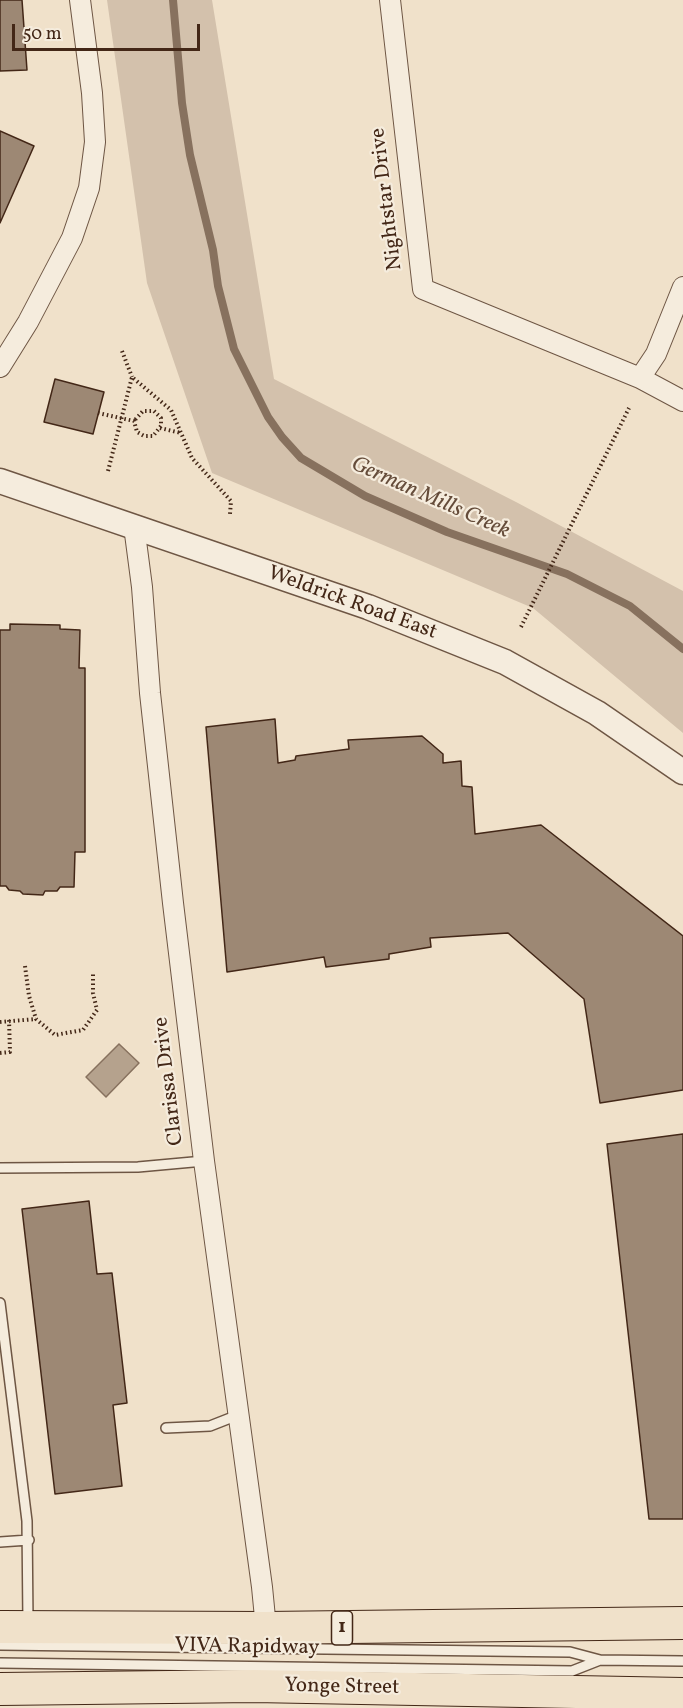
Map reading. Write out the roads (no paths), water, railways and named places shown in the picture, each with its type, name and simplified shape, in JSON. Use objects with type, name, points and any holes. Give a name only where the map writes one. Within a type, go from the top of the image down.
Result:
[{"type":"main road","name":"1","points":[[14,1627],[266,1628],[683,1623]]},
{"type":"main road","name":"Yonge Street","points":[[16,1696],[254,1686],[523,1695],[682,1696]]},
{"type":"street","points":[[0,366],[28,322],[72,238],[89,188],[95,142],[92,93],[80,0]]},
{"type":"street","name":"Nightstar Drive","points":[[390,0],[423,289],[640,378],[683,401]]},
{"type":"street","points":[[640,378],[656,354],[683,287]]},
{"type":"street","name":"Weldrick Road East","points":[[0,481],[368,607],[505,662],[597,713],[683,772]]},
{"type":"street","name":"Clarissa Drive","points":[[134,526],[142,587],[156,751],[204,1161],[266,1628]]},
{"type":"lane","points":[[0,1168],[138,1167],[204,1161]]},
{"type":"lane","points":[[0,1303],[28,1540],[14,1627]]},
{"type":"lane","points":[[166,1428],[210,1426],[238,1414]]},
{"type":"lane","points":[[0,1542],[28,1540]]},
{"type":"lane","name":"VIVA Rapidway","points":[[0,1645],[570,1652],[600,1660],[683,1660]]},
{"type":"lane","name":"VIVA Rapidway","points":[[0,1663],[572,1671],[600,1660]]},
{"type":"waterway","name":"German Mills Creek","points":[[173,0],[182,103],[190,155],[213,250],[218,286],[234,349],[268,417],[282,437],[301,458],[365,496],[447,532],[567,574],[630,606],[683,649]]}]
